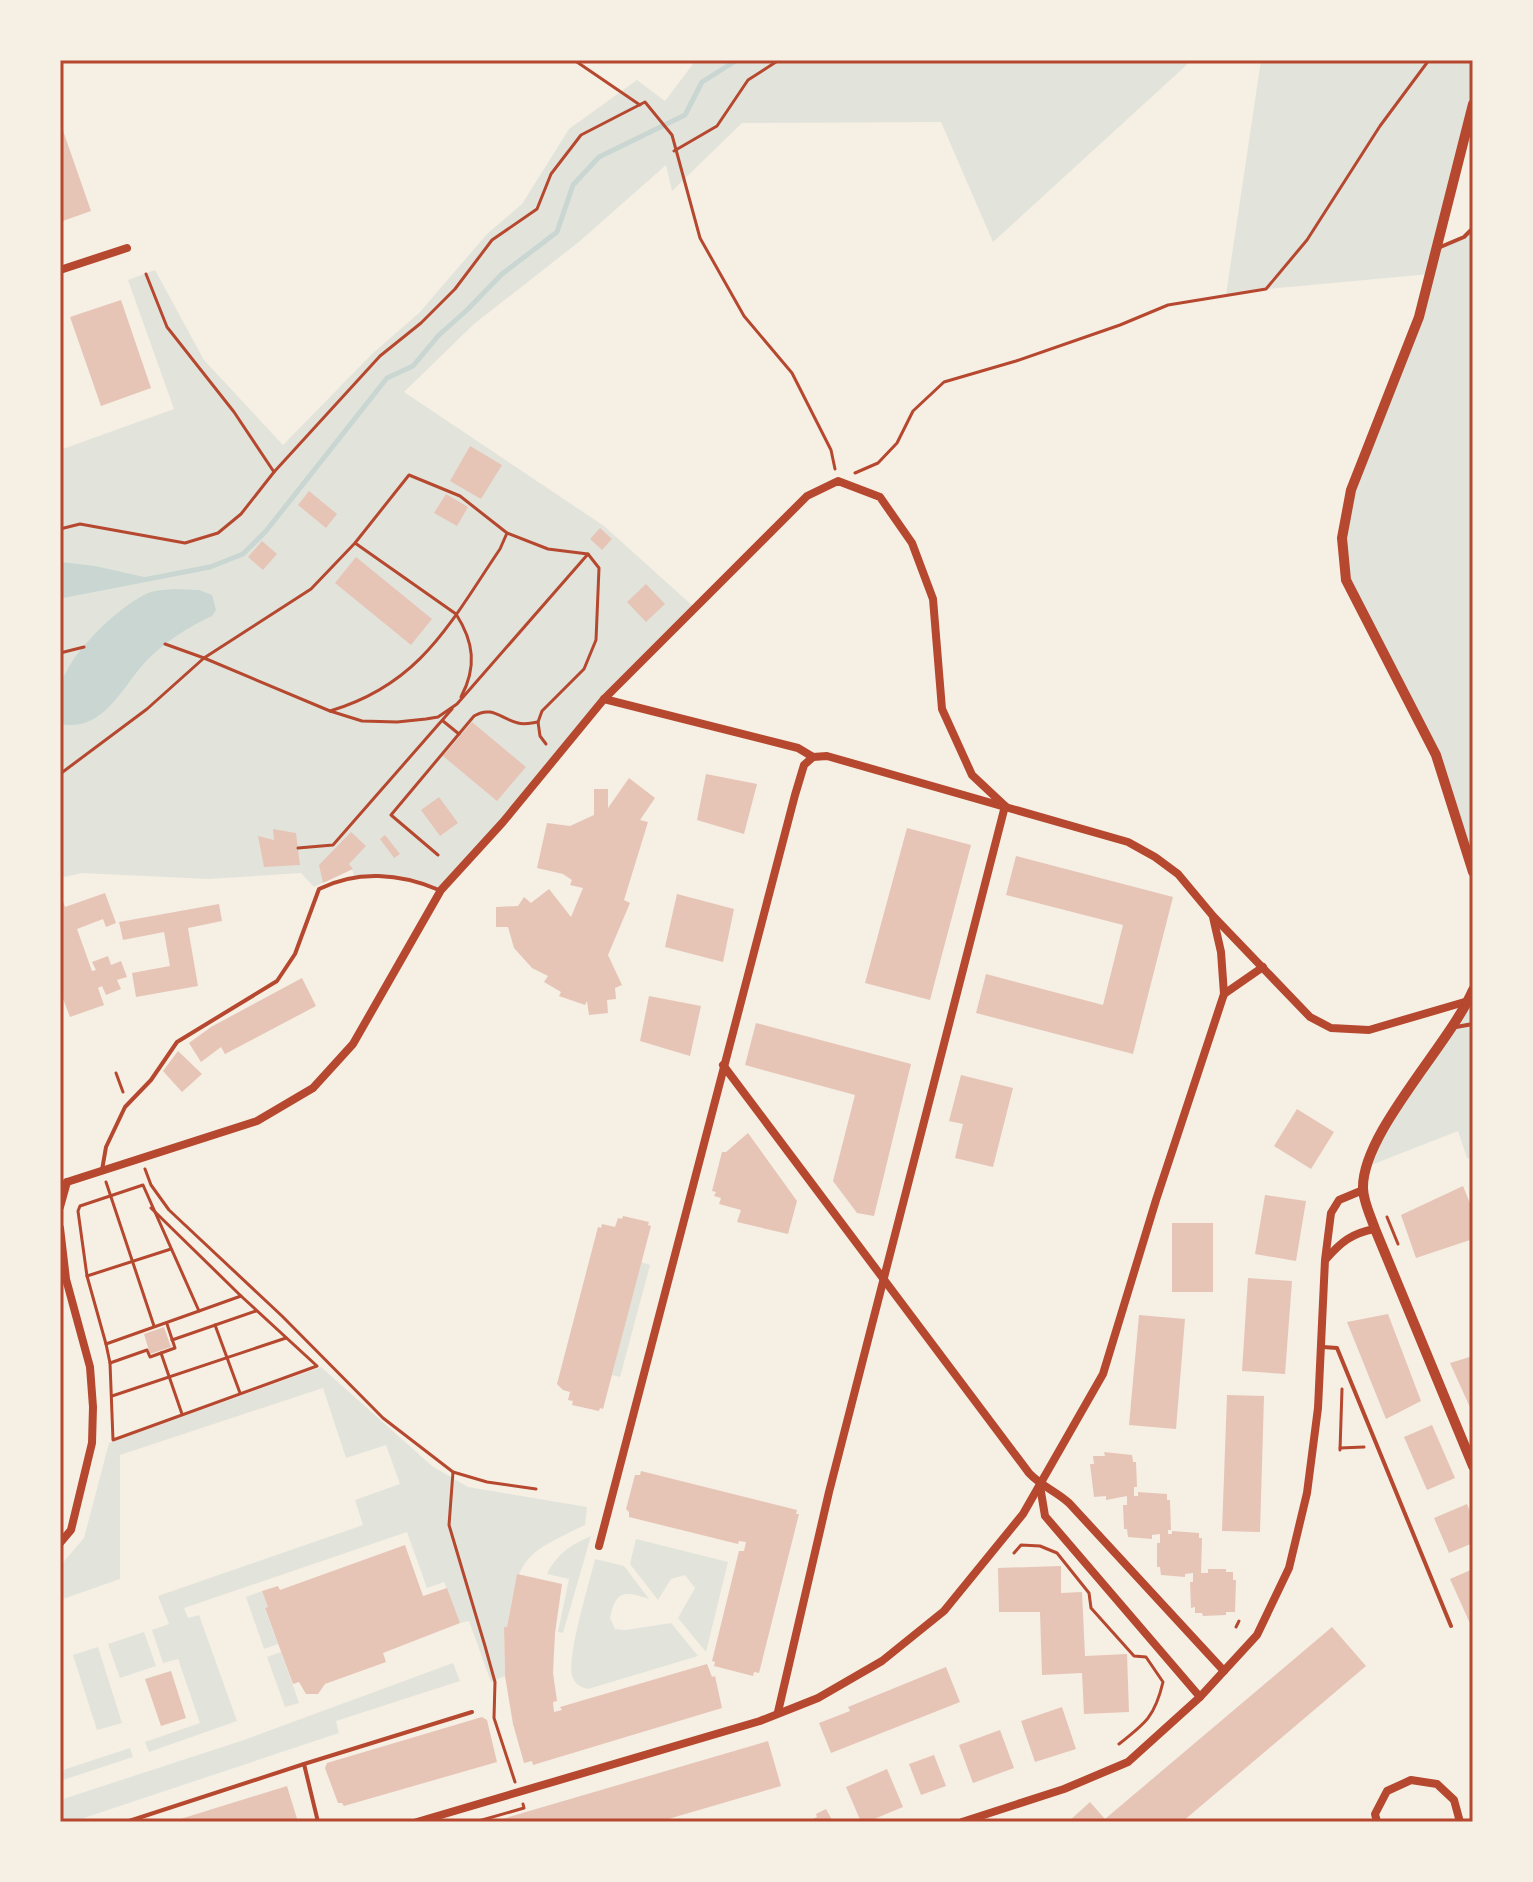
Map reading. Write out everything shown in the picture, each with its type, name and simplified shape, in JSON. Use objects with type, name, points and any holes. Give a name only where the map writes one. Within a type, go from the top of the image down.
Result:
[{"type":"street","points":[[1473,104],[1419,317],[1351,490],[1342,538],[1346,580],[1436,755],[1473,872]]},
{"type":"street","points":[[60,270],[127,248]]},
{"type":"street","points":[[60,1207],[64,1180],[257,1121],[313,1088],[353,1044],[441,890],[503,822],[604,699],[807,496],[838,481],[880,497],[912,543],[933,599],[942,709],[972,775],[1005,806]]},
{"type":"street","points":[[604,699],[798,748],[813,757],[827,756],[1128,842],[1178,874],[1213,916],[1310,1017],[1331,1028],[1369,1030],[1471,996]]},
{"type":"street","points":[[599,1546],[799,780],[804,765],[813,757]]},
{"type":"street","points":[[778,1712],[829,1492],[1005,806]]},
{"type":"street","points":[[417,1822],[760,1721],[818,1698],[882,1661],[944,1611],[1023,1514],[1103,1374],[1224,994],[1221,952],[1213,916]]},
{"type":"street","points":[[1224,994],[1263,967]]},
{"type":"street","points":[[1471,996],[1454,1027],[1402,1100],[1378,1140],[1366,1167],[1363,1190],[1375,1229],[1473,1466]]},
{"type":"street","points":[[723,1065],[1040,1485],[1069,1503],[1224,1671]]},
{"type":"street","points":[[962,1822],[1064,1789],[1128,1762],[1200,1697],[1257,1635],[1289,1568],[1310,1468],[1318,1408],[1325,1260],[1331,1213],[1339,1200],[1363,1190]]},
{"type":"street","points":[[60,1228],[66,1279],[90,1367],[93,1407],[92,1443],[71,1530],[60,1543]]},
{"type":"street","points":[[1325,1260],[1343,1240],[1375,1229]]},
{"type":"street","points":[[1040,1485],[1045,1516],[1200,1697]]},
{"type":"street","points":[[1377,1822],[1375,1814],[1387,1791],[1411,1780],[1437,1784],[1454,1800],[1460,1822]]},
{"type":"lane","points":[[1438,248],[1464,237],[1473,228]]},
{"type":"lane","points":[[102,1170],[106,1147],[127,1104],[151,1080],[177,1042],[277,981],[295,954],[319,889],[354,876],[415,879],[441,890]]},
{"type":"lane","points":[[1454,1027],[1473,1024]]},
{"type":"lane","points":[[1321,1346],[1337,1348],[1451,1626]]},
{"type":"lane","points":[[126,1822],[472,1712]]},
{"type":"lane","points":[[304,1764],[318,1822]]},
{"type":"path","points":[[574,60],[640,105]]},
{"type":"path","points":[[674,151],[717,126],[748,80],[779,60]]},
{"type":"path","points":[[60,529],[80,524],[185,543],[218,533],[241,514],[274,472],[380,356],[421,323],[455,289],[492,240],[537,209],[551,174],[581,135],[645,102],[672,135],[700,238],[744,316],[792,373],[831,450],[838,481],[878,463],[897,443],[913,411],[944,382],[1016,361],[1168,305],[1266,289],[1307,240],[1380,126],[1429,60]]},
{"type":"path","points":[[146,274],[167,327],[234,412],[274,472]]},
{"type":"path","points":[[60,774],[147,709],[204,658],[311,589],[355,543],[409,475],[460,496],[507,533],[548,549],[588,554],[599,568],[596,640],[584,669],[542,711],[538,722],[540,736],[546,744]]},
{"type":"path","points":[[330,711],[368,698],[419,663],[500,549],[507,533]]},
{"type":"path","points":[[165,644],[362,721],[397,722],[438,717],[457,704],[468,684],[472,647],[466,630],[456,614],[355,543]]},
{"type":"path","points":[[298,848],[333,845],[588,554]]},
{"type":"path","points":[[60,653],[84,647]]},
{"type":"path","points":[[438,855],[391,815],[474,716],[482,711],[493,712],[517,723],[538,722]]},
{"type":"path","points":[[442,720],[459,734]]},
{"type":"path","points":[[116,1073],[127,1104]]},
{"type":"path","points":[[102,1170],[154,1326]]},
{"type":"path","points":[[151,1208],[317,1366],[113,1440],[110,1363],[87,1276],[78,1211],[80,1206],[143,1185],[151,1208],[199,1311]]},
{"type":"path","points":[[151,1185],[169,1210],[271,1305],[383,1418],[453,1472],[487,1482],[536,1489]]},
{"type":"path","points":[[87,1276],[171,1249]]},
{"type":"path","points":[[106,1344],[241,1296]]},
{"type":"path","points":[[172,1340],[257,1310]]},
{"type":"path","points":[[110,1363],[147,1350],[150,1357],[175,1348],[166,1322]]},
{"type":"path","points":[[215,1325],[240,1394]]},
{"type":"path","points":[[112,1397],[286,1338]]},
{"type":"path","points":[[161,1353],[182,1414]]},
{"type":"path","points":[[1342,1384],[1340,1449],[1374,1446]]},
{"type":"path","points":[[453,1472],[449,1525],[495,1682],[494,1718],[524,1808],[475,1822]]},
{"type":"path","points":[[1014,1553],[1021,1545],[1040,1546],[1057,1553],[1089,1593],[1091,1608],[1134,1656],[1146,1657],[1163,1682],[1149,1721],[1119,1744]]},
{"type":"path","points":[[1236,1627],[1239,1621]]},
{"type":"shaded area","points":[[696,60],[1192,60],[993,242],[941,122],[742,123],[672,191],[666,165],[580,241],[474,324],[404,392],[604,526],[695,608],[604,699],[441,890],[415,879],[354,876],[352,869],[314,887],[301,873],[208,879],[82,873],[60,878],[60,450],[174,409],[128,280],[155,270],[204,360],[283,445],[371,355],[420,312],[487,234],[522,204],[569,129],[637,80],[665,101]]},
{"type":"shaded area","points":[[1261,60],[1473,60],[1473,104],[1439,247],[1464,237],[1473,228],[1473,872],[1436,755],[1346,580],[1342,538],[1351,490],[1430,274],[1226,295]]},
{"type":"shaded area","points":[[61,562],[95,566],[153,579],[60,596]]},
{"type":"shaded area","points":[[199,590],[212,595],[216,610],[212,616],[156,651],[101,714],[76,725],[60,724],[60,687],[82,648],[132,602],[151,592]]},
{"type":"shaded area","points":[[1473,990],[1473,1159],[1467,1158],[1458,1131],[1366,1167]]},
{"type":"shaded area","points":[[641,1262],[650,1265],[620,1377],[612,1375]]},
{"type":"shaded area","points":[[321,1367],[432,1466],[468,1487],[587,1507],[585,1525],[547,1544],[526,1561],[520,1572],[507,1627],[504,1628],[505,1676],[491,1682],[469,1621],[460,1623],[444,1582],[427,1588],[407,1532],[184,1608],[188,1618],[199,1615],[237,1721],[149,1752],[145,1742],[200,1723],[178,1659],[163,1663],[152,1630],[169,1624],[158,1596],[363,1525],[355,1500],[400,1484],[386,1445],[346,1458],[323,1388],[120,1455],[120,1579],[60,1600],[60,1566],[84,1538],[109,1443]]},
{"type":"shaded area","points":[[591,1536],[563,1633],[558,1632],[569,1579],[547,1574],[565,1551]]},
{"type":"shaded area","points":[[636,1539],[728,1562],[706,1652],[678,1618],[695,1588],[685,1575],[671,1579],[658,1600],[630,1564]]},
{"type":"shaded area","points":[[595,1559],[624,1566],[649,1599],[627,1594],[618,1598],[610,1618],[615,1629],[671,1623],[698,1656],[588,1689],[577,1684],[571,1669],[572,1655]]},
{"type":"shaded area","points":[[262,1591],[278,1644],[264,1649],[246,1597]]},
{"type":"shaded area","points":[[144,1632],[156,1666],[120,1678],[108,1644]]},
{"type":"shaded area","points":[[98,1647],[122,1723],[97,1730],[73,1655]]},
{"type":"shaded area","points":[[281,1652],[299,1703],[285,1707],[267,1657]]},
{"type":"shaded area","points":[[453,1663],[460,1681],[336,1721],[339,1733],[72,1822],[60,1822],[60,1800],[244,1740]]},
{"type":"shaded area","points":[[130,1748],[133,1757],[60,1781],[60,1771]]},
{"type":"building","points":[[60,122],[91,211],[60,222]]},
{"type":"building","points":[[121,300],[151,388],[101,406],[70,317]]},
{"type":"building","points":[[470,446],[502,465],[481,499],[450,481]]},
{"type":"building","points":[[309,491],[337,514],[326,528],[298,505]]},
{"type":"building","points":[[446,494],[468,507],[457,526],[434,513]]},
{"type":"building","points":[[600,528],[612,539],[602,550],[590,539]]},
{"type":"building","points":[[262,541],[277,554],[263,570],[248,557]]},
{"type":"building","points":[[356,557],[432,619],[411,645],[335,583]]},
{"type":"building","points":[[646,584],[665,604],[646,622],[627,602]]},
{"type":"building","points":[[472,722],[526,767],[497,801],[443,756]]},
{"type":"building","points":[[706,774],[757,784],[744,834],[697,820]]},
{"type":"building","points":[[629,778],[655,798],[640,820],[648,822],[624,900],[630,903],[608,955],[622,985],[615,988],[616,999],[607,1000],[608,1013],[589,1015],[587,1001],[585,1005],[559,996],[561,992],[544,982],[548,976],[532,968],[514,948],[508,927],[496,927],[496,907],[518,906],[524,897],[531,903],[549,889],[571,917],[583,888],[570,885],[572,880],[563,874],[537,868],[547,823],[570,826],[594,815],[594,789],[608,789],[608,808]]},
{"type":"building","points":[[439,797],[458,823],[440,836],[421,810]]},
{"type":"building","points":[[907,828],[971,845],[930,1000],[865,983]]},
{"type":"building","points":[[273,829],[296,833],[300,865],[264,867],[258,836],[274,840]]},
{"type":"building","points":[[351,832],[366,846],[349,864],[353,869],[323,883],[319,865]]},
{"type":"building","points":[[385,835],[400,854],[394,858],[380,839]]},
{"type":"building","points":[[1016,856],[1173,897],[1133,1054],[976,1013],[986,974],[1103,1005],[1123,925],[1006,895]]},
{"type":"building","points":[[105,893],[116,923],[106,927],[103,919],[77,929],[92,971],[96,970],[92,962],[108,956],[111,965],[121,961],[127,977],[117,980],[121,989],[106,995],[102,986],[98,988],[104,1005],[70,1017],[60,991],[60,903],[63,902],[65,907]]},
{"type":"building","points":[[677,894],[734,909],[723,962],[665,947]]},
{"type":"building","points":[[219,904],[222,921],[188,928],[198,986],[136,997],[132,973],[170,966],[164,932],[123,940],[119,922]]},
{"type":"building","points":[[302,978],[316,1006],[225,1054],[221,1047],[201,1062],[189,1043],[211,1027]]},
{"type":"building","points":[[649,996],[701,1006],[690,1056],[640,1041]]},
{"type":"building","points":[[756,1023],[911,1064],[874,1216],[857,1213],[833,1181],[855,1095],[745,1065]]},
{"type":"building","points":[[178,1051],[202,1074],[182,1092],[163,1071]]},
{"type":"building","points":[[961,1075],[1013,1088],[993,1167],[955,1158],[963,1124],[949,1121]]},
{"type":"building","points":[[1297,1109],[1334,1132],[1311,1169],[1274,1146]]},
{"type":"building","points":[[748,1133],[797,1201],[788,1234],[737,1222],[741,1210],[719,1204],[721,1198],[714,1196],[716,1192],[712,1191],[722,1152]]},
{"type":"building","points":[[1463,1186],[1473,1211],[1473,1239],[1416,1258],[1401,1215]]},
{"type":"building","points":[[1265,1195],[1306,1201],[1296,1261],[1255,1254]]},
{"type":"building","points":[[623,1216],[649,1222],[651,1226],[603,1409],[599,1411],[572,1405],[573,1401],[568,1400],[570,1392],[557,1384],[598,1227],[601,1228],[602,1224],[615,1227],[618,1218],[622,1219]]},
{"type":"building","points":[[1172,1223],[1213,1223],[1213,1292],[1172,1292]]},
{"type":"building","points":[[1248,1278],[1292,1281],[1285,1374],[1242,1371]]},
{"type":"building","points":[[1388,1314],[1421,1401],[1386,1419],[1347,1322]]},
{"type":"building","points":[[1139,1315],[1185,1319],[1176,1429],[1129,1425]]},
{"type":"building","points":[[164,1327],[171,1347],[150,1354],[144,1334]]},
{"type":"building","points":[[1473,1356],[1473,1414],[1450,1363]]},
{"type":"building","points":[[1227,1395],[1264,1396],[1260,1532],[1222,1531]]},
{"type":"building","points":[[1432,1425],[1455,1478],[1427,1490],[1404,1437]]},
{"type":"building","points":[[1104,1452],[1132,1455],[1133,1462],[1136,1462],[1137,1487],[1134,1487],[1134,1496],[1138,1496],[1138,1492],[1167,1494],[1171,1530],[1168,1534],[1172,1531],[1199,1533],[1199,1538],[1202,1538],[1201,1573],[1208,1573],[1208,1569],[1233,1572],[1233,1580],[1236,1580],[1235,1612],[1203,1616],[1202,1613],[1195,1613],[1195,1607],[1191,1608],[1190,1582],[1193,1582],[1193,1573],[1185,1574],[1185,1577],[1161,1575],[1160,1567],[1157,1567],[1160,1534],[1152,1535],[1152,1539],[1128,1537],[1127,1529],[1124,1529],[1123,1505],[1127,1505],[1127,1496],[1106,1500],[1106,1496],[1094,1497],[1090,1464],[1094,1464],[1093,1456],[1105,1456]]},
{"type":"building","points":[[641,1471],[797,1510],[796,1514],[799,1514],[759,1673],[754,1672],[753,1676],[714,1666],[715,1662],[712,1661],[739,1551],[744,1551],[746,1542],[739,1541],[738,1544],[629,1517],[626,1509],[635,1475],[640,1475]]},
{"type":"building","points":[[1467,1504],[1473,1519],[1473,1543],[1449,1553],[1434,1518]]},
{"type":"building","points":[[405,1545],[423,1596],[447,1588],[460,1623],[383,1653],[386,1662],[325,1684],[318,1694],[306,1694],[299,1682],[293,1684],[265,1608],[268,1607],[262,1591],[278,1586],[280,1590]]},
{"type":"building","points":[[1061,1566],[1061,1593],[1082,1592],[1085,1656],[1127,1654],[1129,1712],[1084,1714],[1082,1673],[1042,1675],[1040,1612],[999,1612],[998,1568]]},
{"type":"building","points":[[1473,1569],[1473,1630],[1450,1579]]},
{"type":"building","points":[[517,1574],[562,1584],[555,1633],[553,1673],[557,1701],[553,1702],[554,1712],[562,1710],[560,1707],[707,1664],[712,1677],[715,1676],[722,1708],[533,1765],[532,1761],[524,1763],[513,1724],[505,1676],[504,1627],[507,1627]]},
{"type":"building","points":[[1332,1627],[1366,1666],[1182,1822],[1068,1822],[1090,1802],[1105,1819]]},
{"type":"building","points":[[946,1667],[960,1702],[831,1753],[819,1723],[850,1711],[848,1707]]},
{"type":"building","points":[[171,1671],[186,1718],[161,1726],[145,1679]]},
{"type":"building","points":[[1062,1707],[1076,1749],[1035,1762],[1021,1721]]},
{"type":"building","points":[[482,1717],[487,1720],[497,1762],[344,1806],[338,1803],[325,1768],[327,1763]]},
{"type":"building","points":[[1000,1730],[1014,1768],[973,1783],[959,1745]]},
{"type":"building","points":[[768,1741],[781,1786],[658,1822],[492,1822]]},
{"type":"building","points":[[934,1755],[946,1786],[921,1795],[909,1764]]},
{"type":"building","points":[[887,1769],[903,1807],[861,1822],[846,1787]]},
{"type":"building","points":[[287,1786],[298,1822],[174,1822],[174,1821]]},
{"type":"building","points":[[826,1809],[833,1822],[807,1822],[817,1817],[816,1814]]},
{"type":"waterway","points":[[60,596],[210,567],[243,554],[266,531],[387,378],[413,366],[439,335],[502,274],[557,232],[573,185],[599,157],[685,115],[702,82],[737,60]]}]
